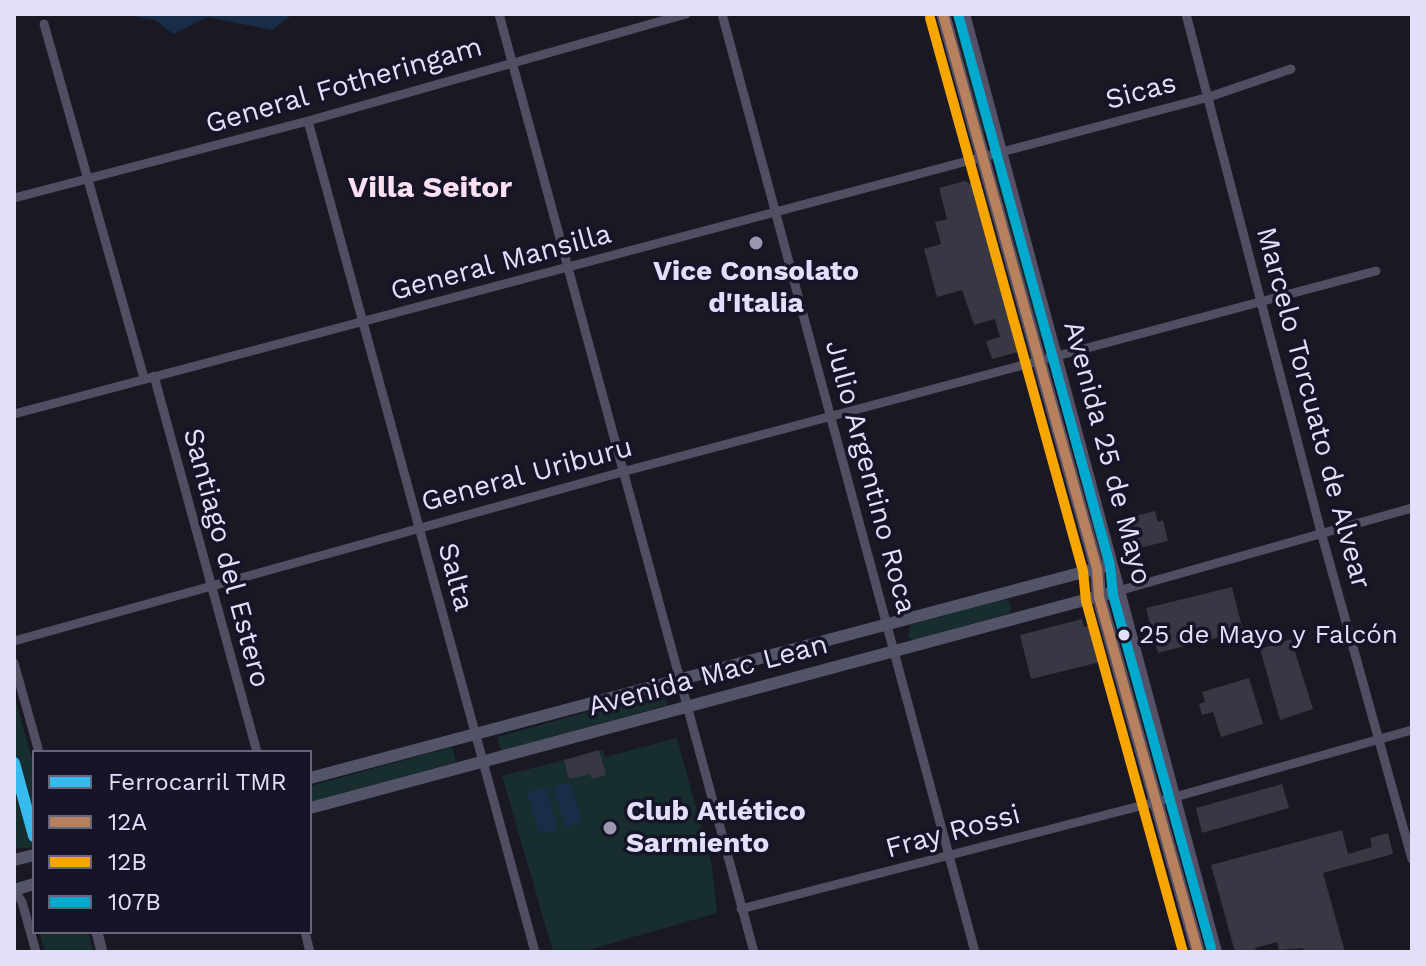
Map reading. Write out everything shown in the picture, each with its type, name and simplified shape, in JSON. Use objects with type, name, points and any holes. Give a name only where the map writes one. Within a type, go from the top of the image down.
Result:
[{"type":"main road","name":"Avenida 25 de Mayo","points":[[943,14],[1036,362],[1097,569],[1099,597],[1198,952]]},
{"type":"main road","name":"Avenida 25 de Mayo","points":[[963,14],[1215,952]]},
{"type":"main road","name":"Avenida Mac Lean","points":[[312,777],[1112,565]]},
{"type":"main road","points":[[1052,581],[1059,607]]},
{"type":"main road","name":"Avenida Mac Lean","points":[[312,807],[1118,591]]},
{"type":"main road","points":[[1012,592],[1020,617]]},
{"type":"street","points":[[499,14],[685,708],[754,952]]},
{"type":"street","name":"General Fotheringam","points":[[14,198],[308,121],[686,14]]},
{"type":"street","name":"Julio Argentino Roca","points":[[722,14],[975,952]]},
{"type":"street","name":"Marcelo Torcuato de Alvear","points":[[1186,14],[1321,532],[1378,738],[1410,839],[1412,859]]},
{"type":"street","name":"Santiago del Estero","points":[[44,24],[256,750]]},
{"type":"street","name":"Sicas","points":[[1000,152],[1209,97],[1291,69]]},
{"type":"street","name":"Salta","points":[[308,121],[535,952]]},
{"type":"street","name":"General Mansilla","points":[[14,414],[1000,152]]},
{"type":"street","name":"General Uriburu","points":[[14,641],[419,527],[1376,271]]},
{"type":"street","points":[[1118,591],[1412,508]]},
{"type":"street","points":[[14,663],[38,750]]},
{"type":"street","name":"Fray Rossi","points":[[741,909],[1175,797],[1412,730]]},
{"type":"street","points":[[14,890],[22,902],[36,952]]},
{"type":"green space","points":[[952,14],[956,14],[987,131],[983,132]]},
{"type":"green space","points":[[1000,174],[1043,337],[1040,338],[996,175]]},
{"type":"green space","points":[[1003,599],[1009,601],[1012,609],[1008,614],[914,640],[908,638],[910,625]]},
{"type":"green space","points":[[1116,612],[1159,774],[1157,775],[1113,614]]},
{"type":"green space","points":[[663,691],[667,705],[501,751],[497,737]]},
{"type":"green space","points":[[14,695],[32,759],[32,848],[14,848]]},
{"type":"green space","name":"Club Atlético Sarmiento","points":[[677,738],[712,866],[717,913],[581,952],[553,952],[502,776],[603,750],[605,757]]},
{"type":"green space","points":[[452,747],[456,762],[312,801],[312,785]]},
{"type":"green space","points":[[40,934],[88,934],[93,952],[45,952]]},
{"type":"water","points":[[123,14],[293,14],[272,30],[207,17],[173,34],[155,20]]},
{"type":"water","points":[[570,782],[582,822],[566,828],[553,787]]},
{"type":"water","points":[[546,787],[558,829],[539,834],[527,792]]},
{"type":"building","points":[[965,181],[973,185],[1018,352],[992,359],[986,341],[1000,337],[995,319],[974,325],[962,290],[937,297],[924,249],[941,244],[935,222],[947,219],[939,188]]},
{"type":"building","points":[[1155,511],[1158,522],[1163,520],[1168,541],[1135,549],[1131,517]]},
{"type":"building","points":[[1232,587],[1243,631],[1158,653],[1146,608]]},
{"type":"building","points":[[1082,619],[1084,627],[1091,625],[1100,662],[1031,679],[1020,635]]},
{"type":"building","points":[[1291,639],[1313,709],[1280,720],[1260,649]]},
{"type":"building","points":[[1249,678],[1263,724],[1221,737],[1213,712],[1202,715],[1199,704],[1205,702],[1202,692]]},
{"type":"building","points":[[599,750],[606,775],[592,779],[590,774],[569,779],[564,760]]},
{"type":"building","points":[[1282,784],[1289,808],[1202,833],[1196,808]]},
{"type":"building","points":[[1342,830],[1348,854],[1372,847],[1370,838],[1388,833],[1393,854],[1323,873],[1345,952],[1304,952],[1303,948],[1279,950],[1277,942],[1255,948],[1256,952],[1235,952],[1211,865]]},
{"type":"rail line","name":"TMR","points":[[14,763],[32,829]]},
{"type":"transit line","name":"12A","points":[[943,14],[1097,569],[1099,597],[1198,952]]},
{"type":"transit line","name":"107B","points":[[958,14],[1110,565],[1113,595],[1211,948]]},
{"type":"transit line","name":"12B","points":[[930,18],[1083,571],[1086,601],[1183,952]]},
{"type":"place","name":"Vice Consolato d'Italia","points":[[756,243]]},
{"type":"place","name":"25 de Mayo y Falcón","points":[[1124,635]]},
{"type":"place","name":"Club Atlético Sarmiento","points":[[610,828]]},
{"type":"district","name":"Villa Seitor","points":[[430,188]]}]
